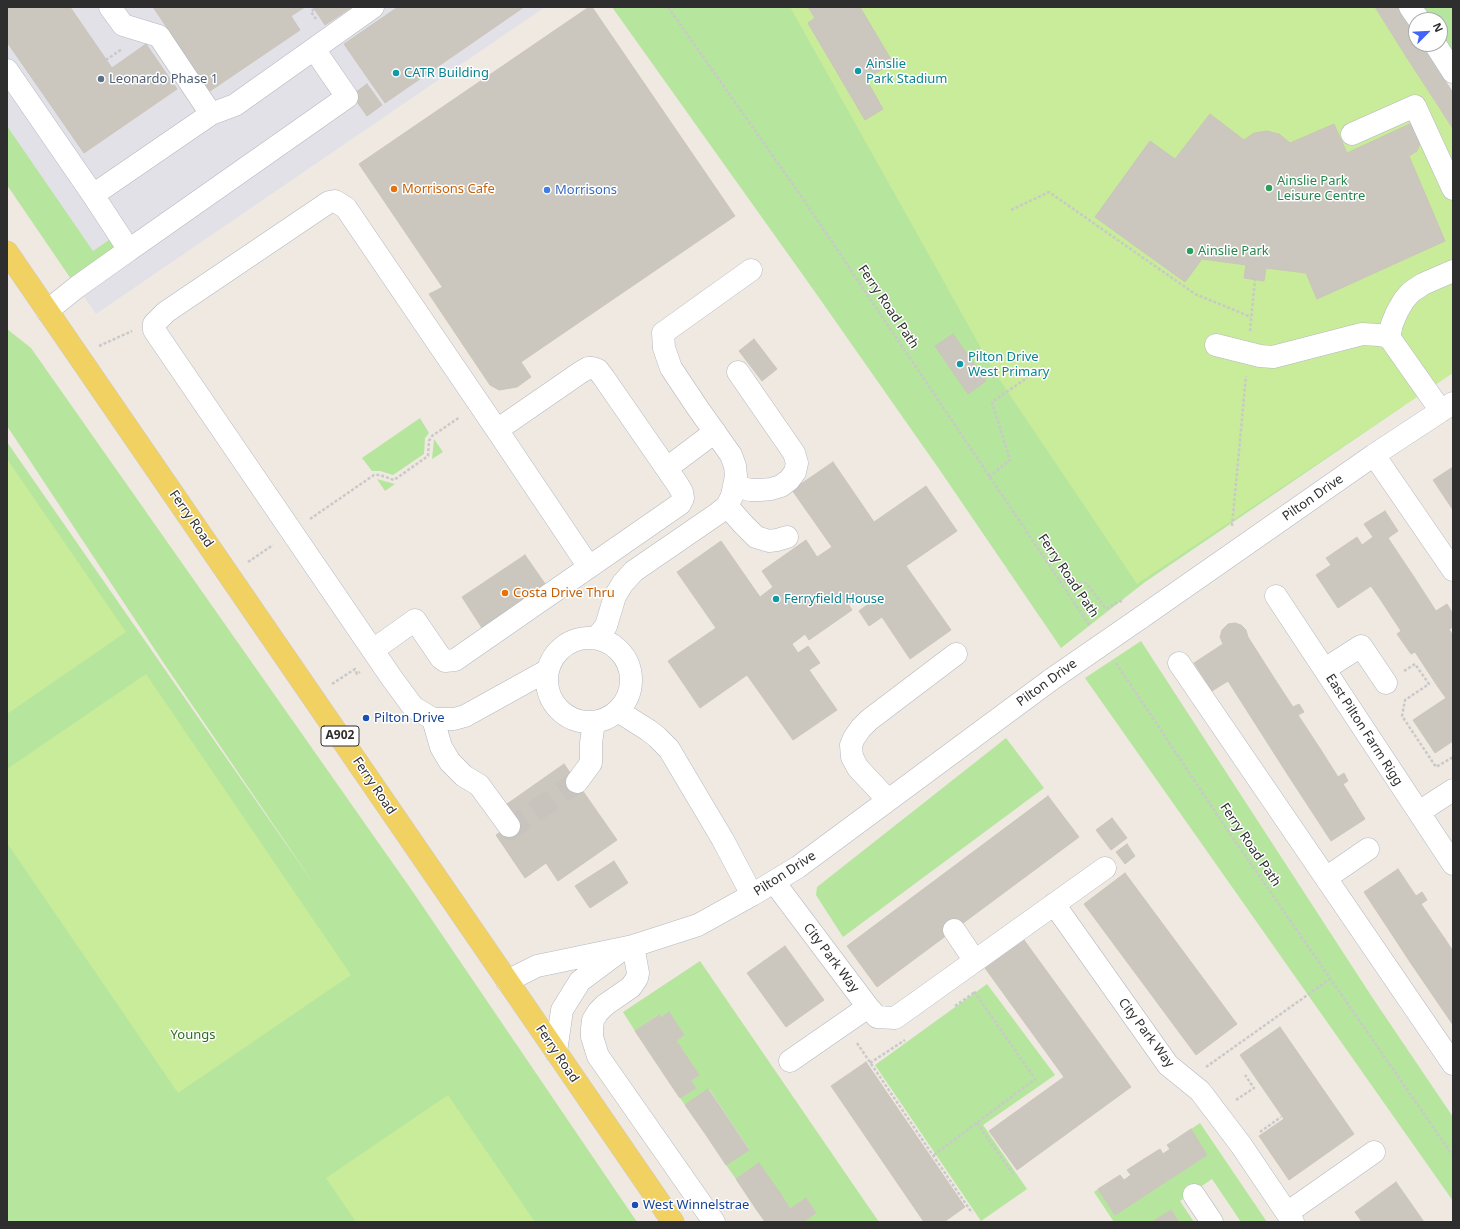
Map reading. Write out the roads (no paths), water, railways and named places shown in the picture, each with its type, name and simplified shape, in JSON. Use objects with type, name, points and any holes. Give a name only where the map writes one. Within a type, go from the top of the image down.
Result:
[{"type":"main road","name":"Ferry Road","points":[[7,252],[314,697],[673,1222]]},
{"type":"street","points":[[110,7],[123,25],[159,36],[210,114]]},
{"type":"street","points":[[93,195],[210,114],[235,105],[373,7]]},
{"type":"street","points":[[48,311],[77,287],[347,97],[314,49]]},
{"type":"street","points":[[1440,52],[1453,72]]},
{"type":"street","points":[[7,70],[129,250]]},
{"type":"street","points":[[1352,134],[1415,106],[1453,189]]},
{"type":"street","points":[[548,670],[465,716],[454,719],[433,719],[413,708],[154,330],[154,324],[166,312],[329,202],[335,201],[346,208],[590,567]]},
{"type":"street","points":[[596,638],[606,626],[615,596],[623,583],[634,571],[717,514],[727,506],[732,496],[736,476],[735,466],[731,455],[671,368],[664,348],[663,333],[751,270]]},
{"type":"street","points":[[1389,337],[1397,312],[1411,292],[1423,284],[1453,271]]},
{"type":"street","points":[[1216,345],[1248,354],[1274,357],[1362,334],[1389,337],[1447,407]]},
{"type":"street","points":[[374,652],[415,620],[441,658],[445,661],[454,660],[683,501],[682,492],[667,468],[598,370],[588,368],[497,430]]},
{"type":"street","points":[[735,486],[750,490],[771,489],[781,486],[789,480],[795,472],[797,463],[794,453],[738,372]]},
{"type":"street","name":"Pilton Drive","points":[[507,981],[537,966],[628,947],[698,925],[774,882],[798,867],[1052,679],[1374,455],[1447,407]]},
{"type":"street","points":[[667,468],[715,432]]},
{"type":"street","points":[[1374,455],[1453,570]]},
{"type":"street","points":[[727,506],[756,537],[769,540],[777,540],[787,537]]},
{"type":"street","name":"East Pilton Farm Rigg","points":[[1276,596],[1453,864]]},
{"type":"street","points":[[580,638],[596,638],[609,642],[620,650],[628,661],[631,674],[631,688],[626,701],[618,711],[607,719],[594,722],[581,722],[558,710],[551,699],[547,686],[548,670],[554,656],[566,645],[580,638]]},
{"type":"street","points":[[1325,670],[1361,646],[1386,683]]},
{"type":"street","points":[[888,800],[858,768],[852,757],[851,746],[854,738],[869,720],[956,654]]},
{"type":"street","points":[[1179,663],[1453,1064]]},
{"type":"street","points":[[618,711],[648,730],[669,749],[723,840],[752,895]]},
{"type":"street","points":[[433,719],[442,747],[450,762],[464,776],[479,785],[509,826]]},
{"type":"street","points":[[577,782],[591,762],[591,743],[594,722]]},
{"type":"street","points":[[1419,812],[1453,790]]},
{"type":"street","points":[[1326,878],[1368,849]]},
{"type":"street","points":[[790,1061],[872,1012],[895,1018],[1105,868]]},
{"type":"street","name":"City Park Way","points":[[774,882],[872,1012]]},
{"type":"street","name":"City Park Way","points":[[1054,904],[1168,1065],[1200,1091],[1241,1145],[1290,1218],[1374,1152]]},
{"type":"street","points":[[954,930],[968,966]]},
{"type":"street","points":[[628,947],[638,973],[637,978],[631,988],[605,1005],[598,1012],[593,1020],[592,1037],[598,1056],[714,1222]]},
{"type":"street","name":"Pilton Drive","points":[[556,1052],[562,1010],[580,981],[628,947]]},
{"type":"street","points":[[1194,1195],[1212,1222]]},
{"type":"tunnel","points":[[509,826],[510,829],[577,782]]},
{"type":"place","name":"Ainslie Park Stadium","points":[[858,71]]},
{"type":"place","name":"CATR Building","points":[[396,73]]},
{"type":"place","name":"Leonardo Phase 1","points":[[101,79]]},
{"type":"place","name":"Ainslie Park Leisure Centre","points":[[1269,188]]},
{"type":"place","name":"Morrisons Cafe","points":[[394,189]]},
{"type":"place","name":"Morrisons","points":[[547,190]]},
{"type":"place","name":"Ainslie Park","points":[[1190,251]]},
{"type":"place","name":"Pilton Drive West Primary","points":[[960,364]]},
{"type":"place","name":"Costa Drive Thru","points":[[505,593]]},
{"type":"place","name":"Ferryfield House","points":[[776,599]]},
{"type":"place","name":"Pilton Drive","points":[[366,718]]},
{"type":"place","name":"West Winnelstrae","points":[[635,1205]]},
{"type":"park label","name":"Youngs","points":[[193,1035]]}]
